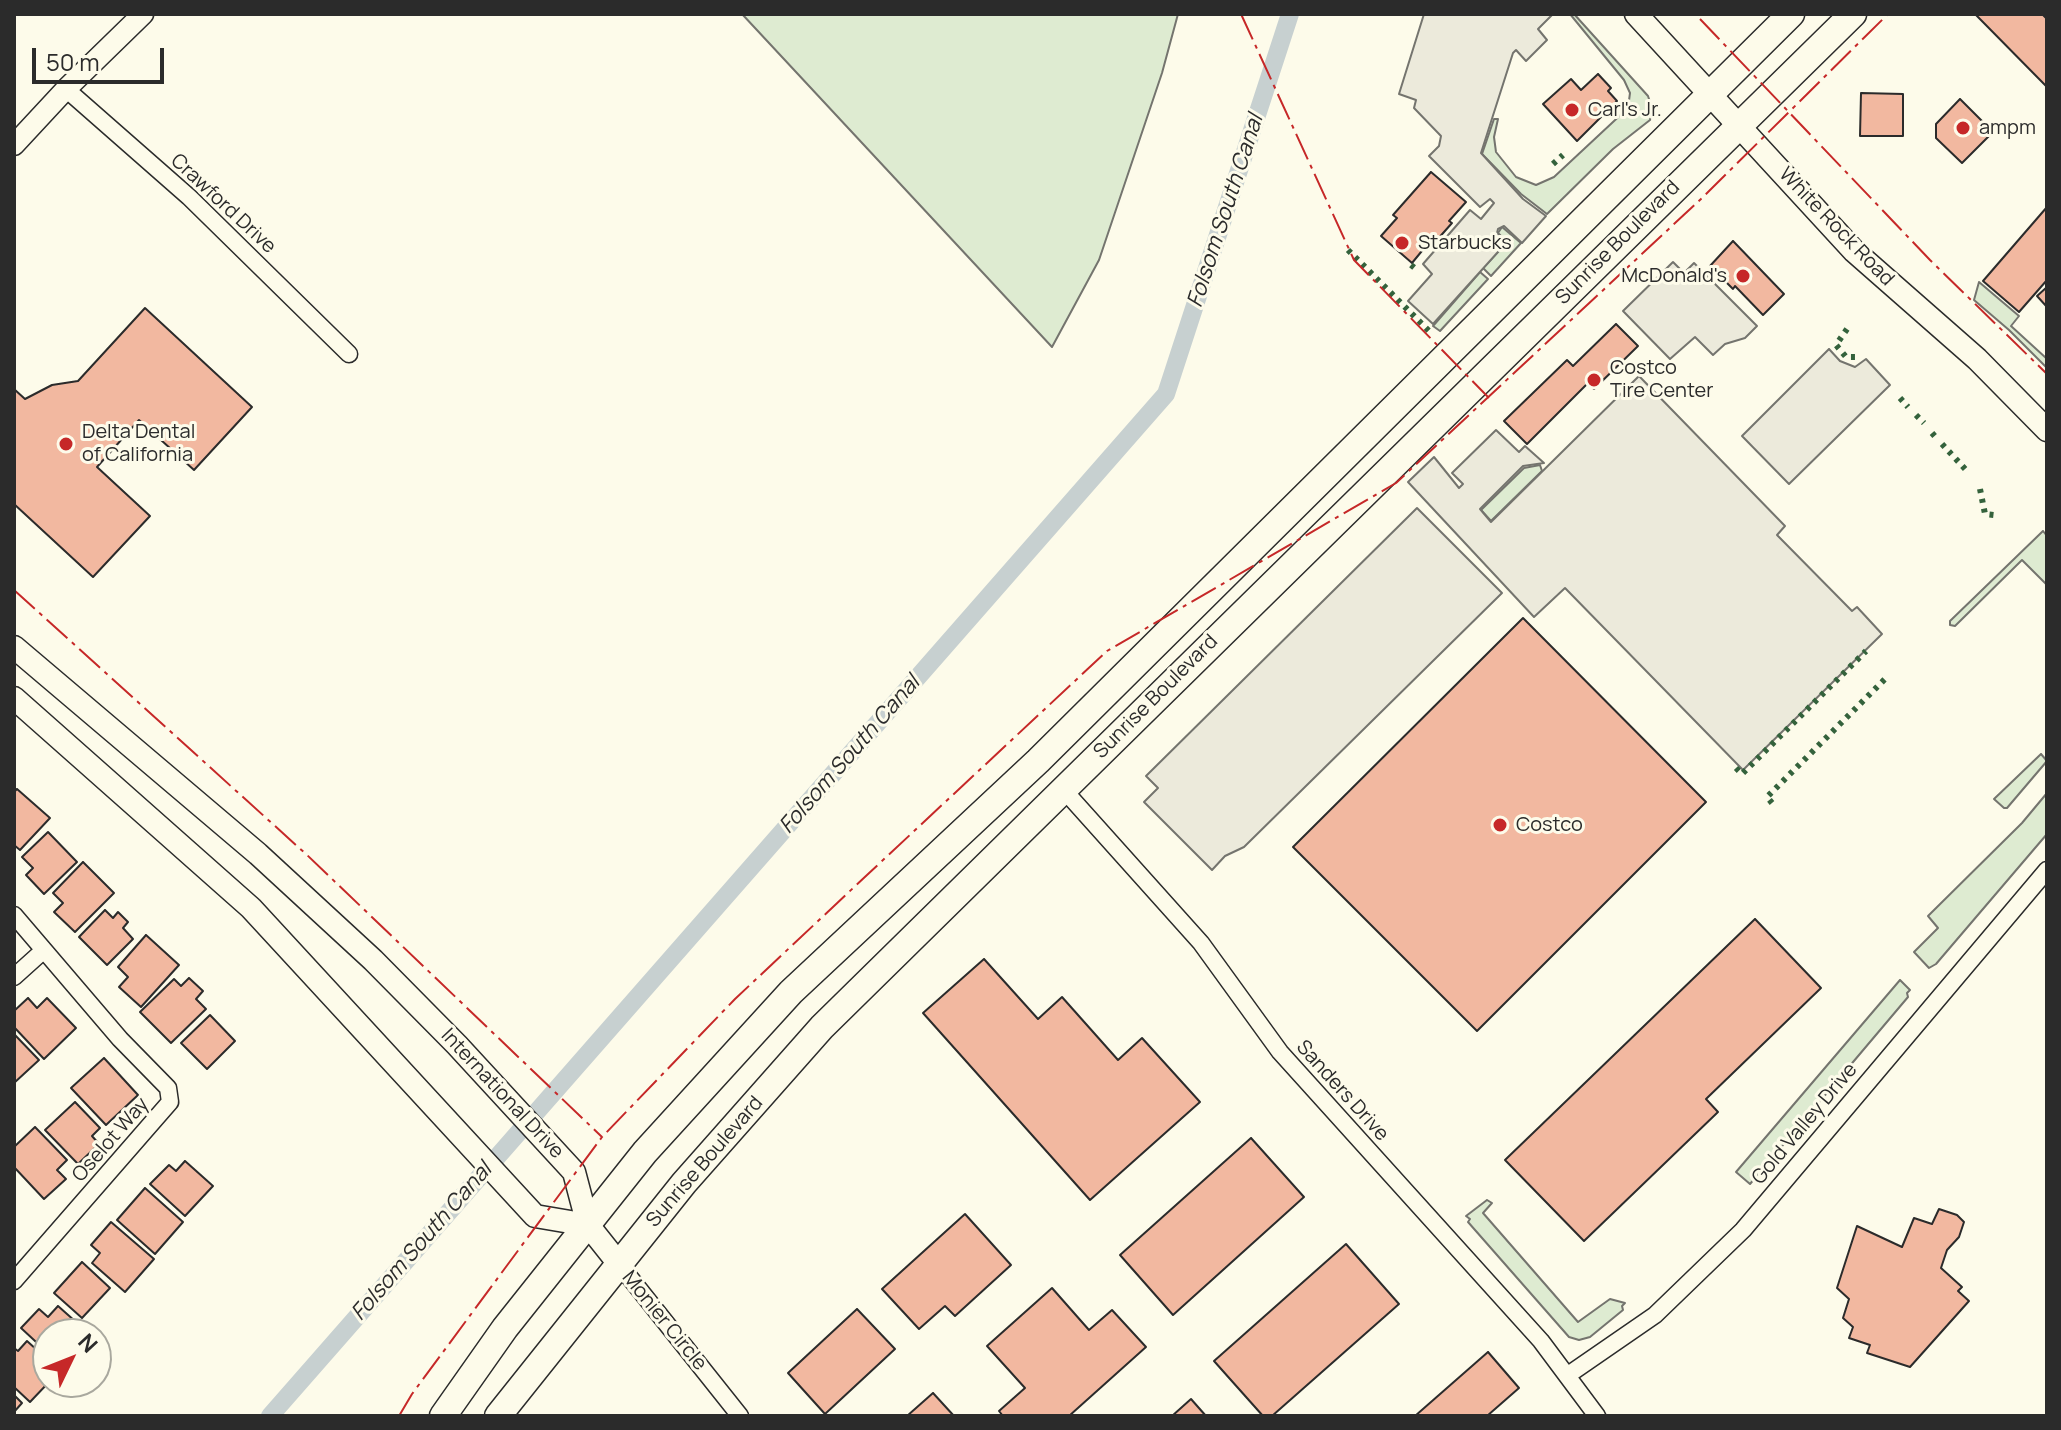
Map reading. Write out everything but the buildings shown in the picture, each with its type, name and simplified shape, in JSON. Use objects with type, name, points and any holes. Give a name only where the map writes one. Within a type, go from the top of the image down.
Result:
[{"type":"main road","name":"White Rock Road","points":[[1636,14],[1854,251],[1977,359],[2047,430]]},
{"type":"main road","name":"Sunrise Boulevard","points":[[443,1416],[505,1328],[645,1152],[791,992],[1038,761],[1791,14]]},
{"type":"main road","name":"Sunrise Boulevard","points":[[498,1416],[684,1183],[822,1027],[1853,14]]},
{"type":"main road","name":"International Drive","points":[[14,647],[258,854],[373,960],[574,1172],[588,1225]]},
{"type":"main road","points":[[1063,789],[1061,767],[1066,756],[1092,728],[1108,692]]},
{"type":"main road","points":[[14,698],[251,908],[535,1216],[588,1225]]},
{"type":"main road","name":"Monier Circle","points":[[588,1225],[619,1264]]},
{"type":"street","points":[[14,145],[143,14]]},
{"type":"street","name":"Crawford Drive","points":[[66,89],[189,197],[349,354]]},
{"type":"street","name":"Sanders Drive","points":[[1063,789],[1201,943],[1280,1052],[1493,1285],[1568,1375],[1597,1416]]},
{"type":"street","name":"Gold Valley Drive","points":[[1568,1375],[1655,1315],[1743,1230],[2047,870]]},
{"type":"street","name":"Oselot Way","points":[[14,915],[120,1039],[168,1088],[170,1102],[14,1281]]},
{"type":"street","points":[[14,977],[44,950]]},
{"type":"street","name":"Monier Circle","points":[[619,1264],[740,1416]]},
{"type":"green space","points":[[742,14],[1178,14],[1162,73],[1099,260],[1052,347]]},
{"type":"green space","points":[[1570,14],[1574,14],[1648,96],[1652,108],[1650,120],[1613,149],[1547,214],[1521,194],[1482,154],[1494,119],[1498,119],[1494,137],[1496,152],[1516,177],[1536,185],[1554,177],[1628,108],[1630,93],[1624,80]]},
{"type":"green space","points":[[1502,227],[1521,243],[1491,276],[1483,268],[1507,242],[1498,233]]},
{"type":"green space","points":[[1480,272],[1488,279],[1440,331],[1433,326]]},
{"type":"green space","points":[[1979,282],[2019,316],[2011,326],[2046,358],[2047,368],[1974,300]]},
{"type":"green space","points":[[1540,465],[1542,471],[1491,521],[1481,510],[1524,468]]},
{"type":"green space","points":[[2043,531],[2047,536],[2047,585],[2022,560],[1955,626],[1950,625],[1950,621]]},
{"type":"green space","points":[[2041,754],[2047,761],[2004,808],[1994,799]]},
{"type":"green space","points":[[2047,793],[2047,834],[1936,964],[1929,968],[1914,952],[1938,928],[1928,916],[2022,823]]},
{"type":"green space","points":[[1900,980],[1910,990],[1908,997],[1750,1184],[1736,1172]]},
{"type":"green space","points":[[1487,1200],[1492,1203],[1483,1213],[1578,1322],[1610,1299],[1625,1303],[1623,1310],[1590,1337],[1579,1340],[1569,1337],[1468,1222],[1470,1219],[1466,1216]]},
{"type":"shaded area","points":[[1424,14],[1553,14],[1538,29],[1547,40],[1526,61],[1516,50],[1513,53],[1481,153],[1523,199],[1546,216],[1522,243],[1504,226],[1498,229],[1497,233],[1507,242],[1433,324],[1408,301],[1432,274],[1423,264],[1470,210],[1481,219],[1494,203],[1490,199],[1480,207],[1429,156],[1439,146],[1441,136],[1414,108],[1416,100],[1399,94]]},
{"type":"shaded area","points":[[1673,262],[1684,273],[1694,263],[1757,326],[1745,338],[1725,344],[1713,355],[1695,337],[1670,359],[1623,311]]},
{"type":"shaded area","points":[[1829,349],[1840,361],[1855,367],[1866,359],[1890,385],[1789,484],[1742,436]]},
{"type":"shaded area","points":[[1639,376],[1785,526],[1777,535],[1852,611],[1857,607],[1882,634],[1743,770],[1565,588],[1534,617],[1408,482],[1434,457],[1459,488],[1463,484],[1452,473],[1496,430],[1519,452],[1525,446],[1544,463],[1523,466],[1480,509],[1491,522]]},
{"type":"shaded area","points":[[1417,508],[1502,593],[1244,847],[1225,856],[1212,870],[1144,802],[1158,788],[1146,776]]},
{"type":"waterway","name":"Folsom South Canal","points":[[270,1416],[1166,394],[1290,14]]},
{"type":"hedge","points":[[1553,164],[1563,155]]},
{"type":"hedge","points":[[1348,250],[1432,334]]},
{"type":"hedge","points":[[1411,265],[1416,269]]},
{"type":"hedge","points":[[1847,329],[1836,345],[1846,357],[1857,357]]},
{"type":"hedge","points":[[1900,398],[1908,407]]},
{"type":"hedge","points":[[1916,415],[1924,423]]},
{"type":"hedge","points":[[1932,433],[1938,440]]},
{"type":"hedge","points":[[1942,444],[1967,471]]},
{"type":"hedge","points":[[1980,489],[1985,514],[1994,515]]},
{"type":"hedge","points":[[1736,768],[1742,774],[1866,651]]},
{"type":"hedge","points":[[1772,803],[1767,797],[1888,676]]},
{"type":"power","points":[[1241,14],[1354,260],[1489,398]]},
{"type":"power","points":[[399,1416],[412,1394],[602,1137],[735,999],[1107,651],[1396,483],[1702,198],[1888,14]]},
{"type":"power","points":[[1700,19],[1930,260],[2047,374]]},
{"type":"power","points":[[14,590],[307,855],[602,1137]]},
{"type":"place","name":"Carl's Jr.","points":[[1572,110]]},
{"type":"place","name":"ampm","points":[[1963,128]]},
{"type":"place","name":"Starbucks","points":[[1402,243]]},
{"type":"place","name":"McDonald's","points":[[1743,276]]},
{"type":"place","name":"Costco Tire Center","points":[[1594,380]]},
{"type":"place","name":"Delta Dental of California","points":[[66,444]]},
{"type":"place","name":"Costco","points":[[1500,825]]}]
